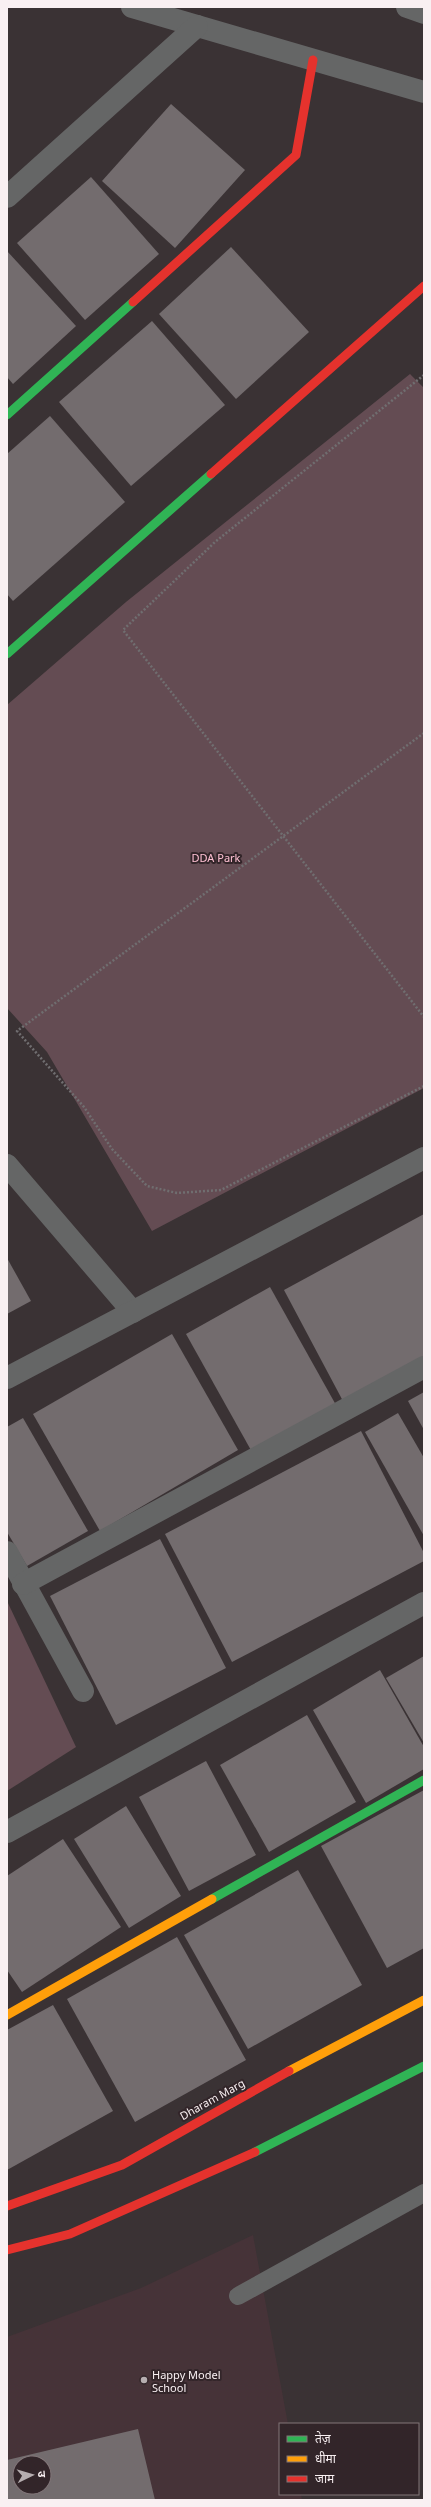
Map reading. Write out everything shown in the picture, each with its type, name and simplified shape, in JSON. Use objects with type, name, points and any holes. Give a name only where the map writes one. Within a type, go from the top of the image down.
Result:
[{"type":"street","points":[[132,7],[424,92]]},
{"type":"street","points":[[407,7],[424,13]]},
{"type":"street","points":[[7,197],[197,26]]},
{"type":"street","points":[[7,415],[296,155],[313,60]]},
{"type":"street","points":[[7,654],[424,288]]},
{"type":"street","points":[[7,1378],[424,1158]]},
{"type":"street","points":[[7,1165],[133,1312]]},
{"type":"street","points":[[23,1584],[424,1367]]},
{"type":"street","points":[[7,1552],[23,1584],[83,1691]]},
{"type":"street","points":[[7,1832],[424,1603]]},
{"type":"street","points":[[7,2015],[424,1780]]},
{"type":"street","name":"Dharam Marg","points":[[7,2206],[122,2165],[236,2099],[424,2000]]},
{"type":"street","points":[[7,2250],[70,2234],[91,2225],[250,2154],[424,2066]]},
{"type":"lane","points":[[238,2296],[424,2193]]},
{"type":"path","points":[[424,374],[215,542],[122,630],[285,835],[424,1017]]},
{"type":"path","points":[[424,733],[17,1030],[84,1107],[112,1149],[147,1186],[177,1193],[221,1190],[424,1086]]},
{"type":"shaded area","name":"Happy Model School","points":[[253,2235],[288,2423],[279,2423],[279,2495],[301,2495],[302,2500],[7,2500],[7,2337],[141,2288]]},
{"type":"green space","name":"DDA Park","points":[[410,374],[424,388],[424,1088],[152,1231],[47,1052],[7,1008],[7,705],[126,602]]},
{"type":"green space","points":[[7,1601],[76,1747],[7,1791]]},
{"type":"building","points":[[171,104],[245,170],[175,248],[102,181]]},
{"type":"building","points":[[91,177],[159,254],[85,320],[17,243]]},
{"type":"building","points":[[231,247],[309,332],[236,399],[159,314]]},
{"type":"building","points":[[7,251],[76,326],[13,384],[7,377]]},
{"type":"building","points":[[152,321],[225,405],[131,486],[59,402]]},
{"type":"building","points":[[50,416],[125,502],[13,601],[7,594],[7,454]]},
{"type":"building","points":[[424,1214],[424,1360],[344,1403],[284,1290]]},
{"type":"building","points":[[7,1258],[31,1301],[7,1314]]},
{"type":"building","points":[[270,1287],[336,1405],[252,1452],[186,1334]]},
{"type":"building","points":[[172,1334],[238,1450],[100,1531],[33,1414]]},
{"type":"building","points":[[424,1392],[424,1430],[408,1401]]},
{"type":"building","points":[[398,1413],[424,1458],[424,1536],[365,1432]]},
{"type":"building","points":[[23,1418],[88,1531],[27,1566],[7,1532],[7,1427]]},
{"type":"building","points":[[361,1431],[424,1553],[424,1561],[232,1662],[165,1534]]},
{"type":"building","points":[[160,1539],[226,1668],[116,1725],[50,1596]]},
{"type":"building","points":[[424,1656],[424,1743],[386,1678]]},
{"type":"building","points":[[380,1670],[424,1747],[424,1769],[366,1803],[313,1710]]},
{"type":"building","points":[[307,1715],[356,1802],[269,1852],[220,1765]]},
{"type":"building","points":[[206,1761],[256,1855],[189,1891],[139,1797]]},
{"type":"building","points":[[424,1790],[424,1948],[387,1968],[321,1846]]},
{"type":"building","points":[[126,1806],[181,1896],[129,1928],[74,1839]]},
{"type":"building","points":[[63,1839],[121,1927],[22,1992],[7,1970],[7,1876]]},
{"type":"building","points":[[298,1870],[362,1985],[248,2049],[184,1935]]},
{"type":"building","points":[[177,1937],[246,2060],[135,2122],[67,1999]]},
{"type":"building","points":[[53,2005],[113,2111],[7,2170],[7,2030]]},
{"type":"building","points":[[138,2429],[155,2500],[7,2500],[7,2460],[12,2459],[12,2495],[52,2495],[52,2455],[28,2455]]},
{"type":"traffic: fast","points":[[7,415],[133,302]]},
{"type":"traffic: fast","points":[[7,654],[211,474]]},
{"type":"traffic: fast","points":[[212,1899],[424,1780]]},
{"type":"traffic: fast","points":[[255,2152],[424,2066]]},
{"type":"traffic: slow","points":[[7,2015],[212,1899]]},
{"type":"traffic: slow","points":[[289,2071],[424,2000]]},
{"type":"traffic: jam","points":[[133,302],[296,155],[313,60]]},
{"type":"traffic: jam","points":[[211,474],[424,286]]},
{"type":"traffic: jam","points":[[7,2206],[122,2165],[289,2071]]},
{"type":"traffic: jam","points":[[7,2250],[70,2234],[255,2152]]},
{"type":"place","name":"Happy Model School","points":[[144,2380]]}]
